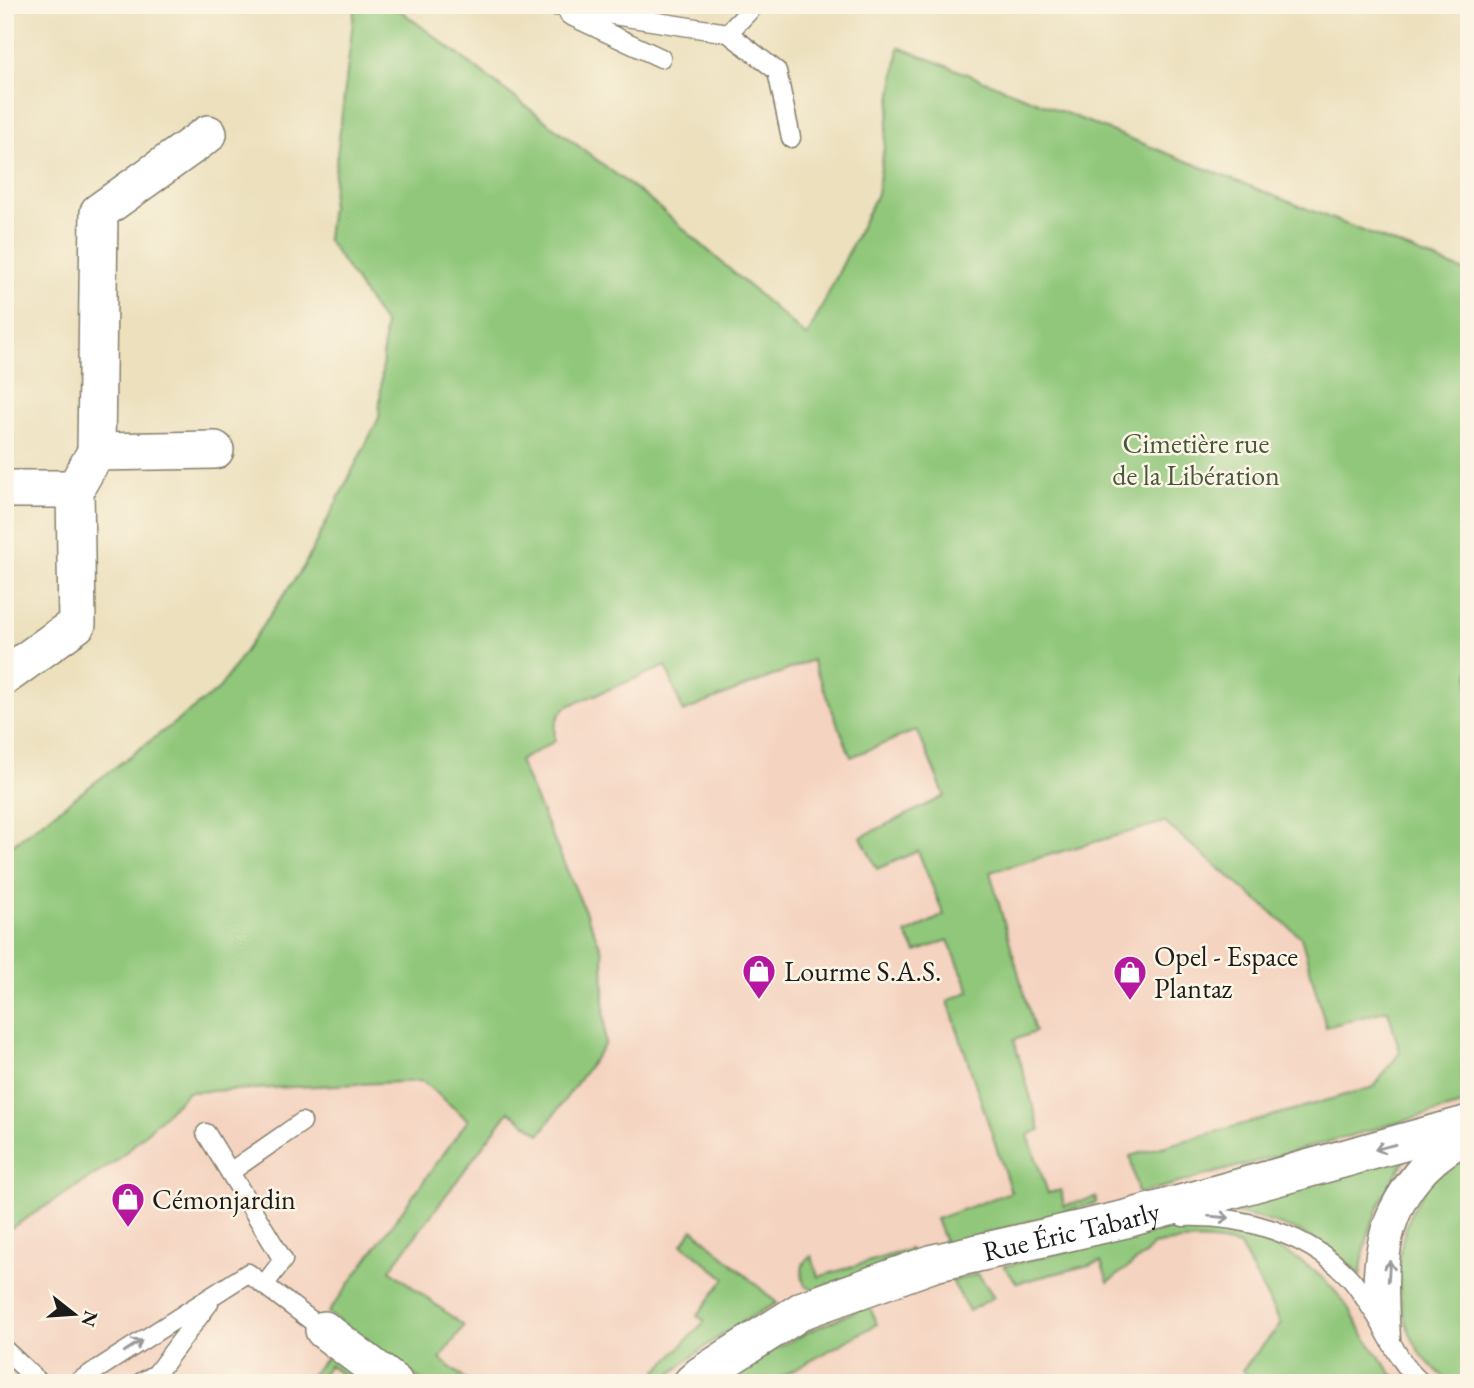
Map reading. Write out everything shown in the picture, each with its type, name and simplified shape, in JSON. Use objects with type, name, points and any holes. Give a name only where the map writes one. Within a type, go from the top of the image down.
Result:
[{"type":"street","points":[[5,676],[77,624],[75,489],[96,452],[99,212],[208,134]]},
{"type":"street","points":[[96,452],[215,450]]},
{"type":"street","points":[[5,489],[75,489]]},
{"type":"street","name":"Rue Éric Tabarly","points":[[692,1383],[803,1310],[934,1263],[1126,1219],[1463,1133]]},
{"type":"street","points":[[324,1330],[394,1383]]},
{"type":"lane","points":[[728,33],[755,5]]},
{"type":"lane","points":[[550,6],[728,33],[777,71],[791,138]]},
{"type":"lane","points":[[550,6],[661,58]]},
{"type":"lane","points":[[230,1172],[302,1122]]},
{"type":"lane","points":[[206,1133],[284,1259],[264,1285]]},
{"type":"lane","points":[[1373,1311],[1371,1277],[1375,1245],[1389,1205],[1411,1169],[1463,1133]]},
{"type":"lane","points":[[1391,1339],[1388,1274],[1397,1220],[1412,1190],[1463,1133]]},
{"type":"lane","points":[[1126,1219],[1202,1216],[1228,1218],[1255,1223],[1318,1252],[1351,1279],[1391,1339],[1396,1354],[1422,1383]]},
{"type":"lane","points":[[76,1383],[248,1273],[324,1330]]},
{"type":"lane","points":[[140,1383],[156,1374],[218,1292]]},
{"type":"lane","points":[[5,1350],[40,1383]]},
{"type":"shaded area","points":[[740,441],[1469,1034],[1469,1383],[5,1383],[5,1225],[488,728]]},
{"type":"green space","name":"Cimetière rue de la Libération","points":[[355,5],[393,5],[655,204],[807,337],[877,194],[899,47],[1469,273],[1469,1103],[1138,1194],[1130,1156],[1374,1087],[1400,1052],[1388,1010],[1326,1027],[1301,937],[1164,822],[990,872],[1035,1032],[1014,1040],[1040,1130],[1028,1135],[1048,1193],[1061,1190],[1064,1206],[1096,1197],[1096,1203],[946,1245],[936,1219],[1011,1192],[948,1001],[970,991],[948,940],[916,952],[906,934],[944,915],[918,851],[877,869],[861,837],[945,796],[917,730],[851,757],[812,660],[683,712],[666,666],[568,706],[556,722],[555,741],[519,761],[603,952],[605,1044],[540,1134],[509,1111],[390,1270],[464,1326],[440,1359],[470,1383],[425,1383],[328,1313],[468,1120],[422,1081],[188,1092],[118,1160],[5,1232],[5,850],[218,690],[304,566],[379,418],[385,325],[327,239]]},
{"type":"green space","points":[[1412,1150],[1377,1210],[1367,1240],[1360,1276],[1345,1261],[1314,1239],[1262,1219],[1222,1210]]},
{"type":"green space","points":[[1469,1154],[1469,1383],[1451,1383],[1421,1354],[1406,1324],[1400,1296],[1399,1268],[1403,1239],[1412,1212],[1426,1188],[1445,1168]]},
{"type":"green space","points":[[1183,1228],[1251,1238],[1292,1256],[1311,1268],[1344,1302],[1399,1383],[1256,1383],[1242,1370],[1281,1324],[1240,1246],[1197,1240],[1153,1245],[1146,1254],[1108,1282],[1101,1262],[1017,1283],[1004,1266],[1156,1230]]},
{"type":"green space","points":[[693,1229],[777,1303],[716,1339],[661,1383],[646,1383],[705,1321],[697,1316],[725,1278],[682,1244]]},
{"type":"green space","points":[[910,1249],[913,1257],[814,1289],[805,1286],[803,1265],[812,1256],[818,1277]]},
{"type":"green space","points":[[978,1274],[994,1297],[969,1311],[952,1281]]},
{"type":"green space","points":[[869,1305],[877,1324],[778,1379],[780,1383],[722,1383],[753,1360]]},
{"type":"green space","points":[[328,1356],[367,1383],[353,1383],[329,1365],[316,1383],[310,1376]]},
{"type":"place","name":"Lourme S.A.S.","points":[[759,1001]]},
{"type":"place","name":"Opel - Espace Plantaz","points":[[1130,1002]]},
{"type":"place","name":"Cémonjardin","points":[[128,1229]]}]
